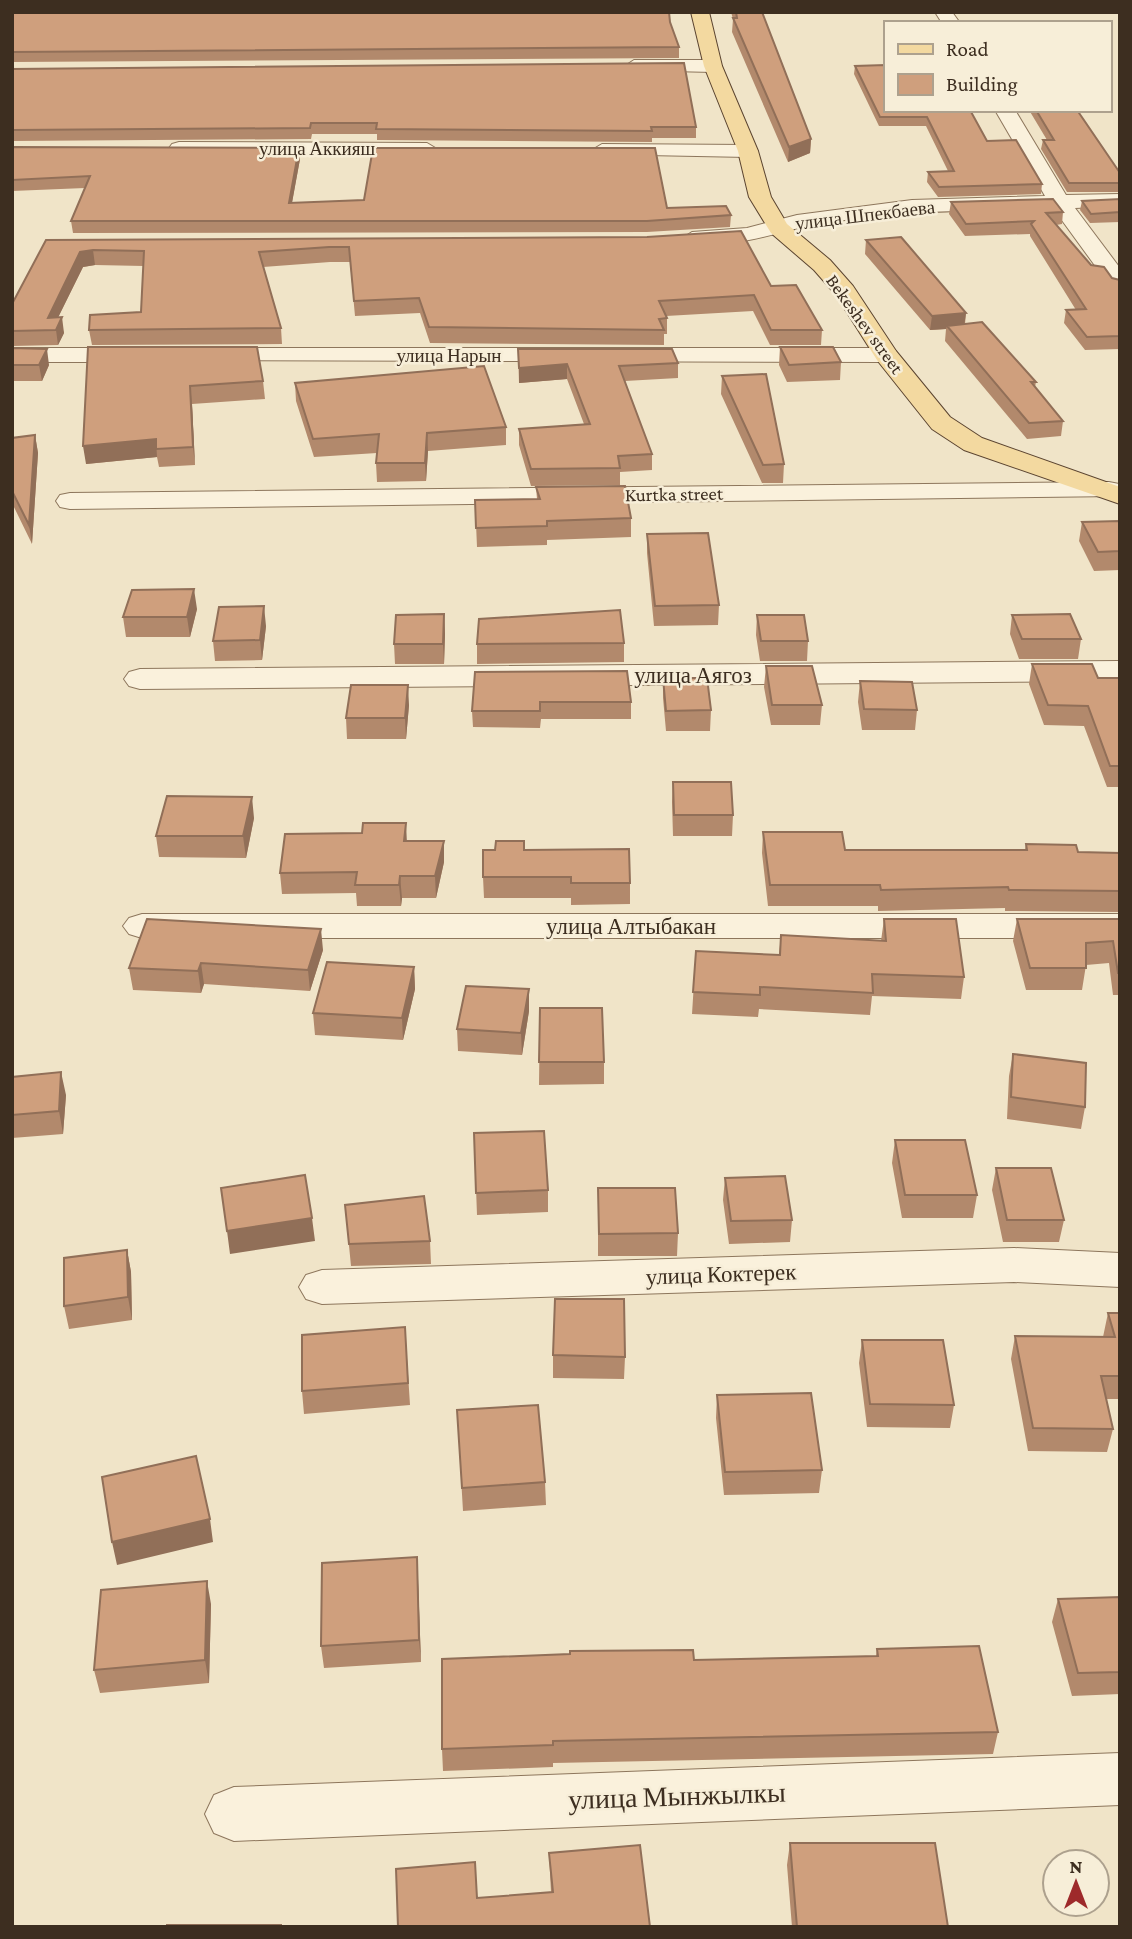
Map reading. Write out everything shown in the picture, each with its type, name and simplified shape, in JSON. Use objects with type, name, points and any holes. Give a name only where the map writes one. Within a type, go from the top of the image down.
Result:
[{"type":"main road","name":"Bekeshev street","points":[[700,12],[713,66],[748,151],[760,197],[779,228],[822,265],[845,291],[886,355],[941,423],[974,444],[1114,493]]},
{"type":"street","points":[[617,66],[713,66]]},
{"type":"street","points":[[1006,112],[1060,203],[1120,284]]},
{"type":"street","name":"улица Аккияш","points":[[155,148],[443,149]]},
{"type":"street","points":[[581,150],[748,151]]},
{"type":"street","name":"улица Шпекбаева","points":[[672,240],[747,235],[797,222],[912,206],[1120,200]]},
{"type":"street","name":"улица Нарын","points":[[12,355],[886,355]]},
{"type":"street","name":"Kurtka street","points":[[70,500],[1114,493]]},
{"type":"street","name":"улица Аягоз","points":[[140,679],[1120,671]]},
{"type":"street","name":"улица Алтыбакан","points":[[142,926],[1120,926]]},
{"type":"street","name":"улица Коктерек","points":[[322,1287],[1014,1265],[1120,1270]]},
{"type":"street","name":"улица Мынжылкы","points":[[234,1814],[1120,1779]]},
{"type":"building","points":[[12,12],[669,12],[679,47],[12,52]]},
{"type":"building","points":[[736,12],[762,12],[811,139],[789,147],[733,18],[737,18]]},
{"type":"building","points":[[684,63],[696,127],[651,127],[652,131],[376,129],[377,123],[311,123],[310,128],[12,130],[12,69]]},
{"type":"building","points":[[884,65],[884,112],[971,112],[987,141],[1016,140],[1042,184],[939,187],[928,172],[954,171],[927,117],[880,117],[855,66]]},
{"type":"building","points":[[1037,112],[1078,112],[1120,173],[1120,183],[1069,183],[1043,140],[1054,140]]},
{"type":"building","points":[[12,147],[299,148],[289,203],[364,200],[373,148],[655,148],[667,208],[726,206],[731,215],[647,221],[71,221],[90,176],[12,180]]},
{"type":"building","points":[[1053,199],[1063,212],[1046,213],[1091,265],[1104,267],[1112,278],[1120,280],[1120,336],[1087,337],[1066,310],[1086,309],[1031,224],[1034,221],[966,224],[951,202]]},
{"type":"building","points":[[1120,199],[1120,212],[1091,214],[1082,201]]},
{"type":"building","points":[[741,231],[771,286],[796,285],[822,330],[771,330],[754,295],[659,301],[667,318],[659,319],[664,330],[429,327],[419,298],[354,301],[349,247],[329,247],[259,252],[281,328],[89,330],[90,315],[141,312],[144,251],[93,250],[80,252],[48,318],[62,317],[56,330],[12,331],[12,304],[46,240],[647,237]]},
{"type":"building","points":[[901,237],[966,313],[932,316],[866,240]]},
{"type":"building","points":[[982,322],[1036,382],[1031,382],[1063,421],[1029,423],[947,326]]},
{"type":"building","points":[[88,347],[257,347],[263,381],[190,386],[193,447],[156,449],[156,439],[83,446]]},
{"type":"building","points":[[780,347],[833,347],[841,362],[789,365]]},
{"type":"building","points":[[12,348],[47,349],[39,365],[12,365]]},
{"type":"building","points":[[518,349],[672,349],[678,363],[619,366],[652,454],[618,456],[620,468],[531,469],[519,429],[590,424],[567,364],[519,368]]},
{"type":"building","points":[[484,366],[506,427],[427,433],[425,463],[376,463],[379,434],[313,439],[295,383]]},
{"type":"building","points":[[766,374],[784,464],[763,465],[722,376]]},
{"type":"building","points":[[35,435],[29,525],[12,491],[12,438]]},
{"type":"building","points":[[625,486],[631,518],[547,521],[547,526],[476,528],[475,500],[540,499],[536,487]]},
{"type":"building","points":[[1119,521],[1120,551],[1098,552],[1082,522]]},
{"type":"building","points":[[708,533],[719,605],[655,606],[647,534]]},
{"type":"building","points":[[194,589],[187,617],[123,617],[132,590]]},
{"type":"building","points":[[264,606],[260,640],[213,641],[219,607]]},
{"type":"building","points":[[620,610],[624,643],[477,644],[479,619]]},
{"type":"building","points":[[444,614],[443,644],[394,644],[396,615]]},
{"type":"building","points":[[1070,614],[1081,639],[1022,639],[1012,615]]},
{"type":"building","points":[[757,615],[804,615],[808,641],[761,641]]},
{"type":"building","points":[[1032,664],[1092,664],[1098,678],[1120,678],[1120,766],[1110,766],[1088,706],[1048,705]]},
{"type":"building","points":[[766,666],[812,666],[822,705],[772,705]]},
{"type":"building","points":[[627,671],[631,702],[540,702],[540,711],[472,711],[475,672]]},
{"type":"building","points":[[663,678],[707,678],[711,710],[666,711]]},
{"type":"building","points":[[860,681],[912,682],[917,710],[864,709]]},
{"type":"building","points":[[351,685],[408,685],[405,718],[346,718]]},
{"type":"building","points":[[673,782],[731,782],[733,815],[674,815]]},
{"type":"building","points":[[167,796],[252,797],[243,836],[156,836]]},
{"type":"building","points":[[363,823],[406,823],[404,841],[444,841],[435,876],[400,876],[399,885],[355,885],[357,872],[280,873],[285,834],[362,833]]},
{"type":"building","points":[[763,832],[842,832],[845,850],[1027,850],[1026,844],[1076,845],[1078,852],[1120,853],[1120,891],[1009,890],[1008,887],[881,890],[880,885],[770,885]]},
{"type":"building","points":[[496,841],[524,841],[524,850],[629,849],[630,883],[571,883],[571,877],[483,877],[483,850],[495,850]]},
{"type":"building","points":[[147,919],[321,929],[308,970],[201,963],[198,971],[129,968]]},
{"type":"building","points":[[884,919],[956,919],[964,977],[872,974],[873,993],[760,987],[760,995],[693,992],[696,951],[780,955],[781,935],[886,941]]},
{"type":"building","points":[[1017,919],[1120,919],[1120,973],[1113,941],[1086,943],[1086,968],[1030,968]]},
{"type":"building","points":[[327,962],[414,967],[402,1018],[313,1013]]},
{"type":"building","points":[[466,986],[529,989],[521,1033],[457,1029]]},
{"type":"building","points":[[540,1008],[602,1008],[604,1062],[539,1062]]},
{"type":"building","points":[[1013,1054],[1086,1063],[1085,1107],[1011,1097]]},
{"type":"building","points":[[61,1072],[59,1111],[12,1115],[12,1077]]},
{"type":"building","points":[[544,1131],[548,1190],[476,1193],[474,1133]]},
{"type":"building","points":[[895,1140],[965,1140],[977,1195],[905,1195]]},
{"type":"building","points":[[996,1168],[1051,1168],[1064,1220],[1007,1220]]},
{"type":"building","points":[[305,1175],[312,1218],[227,1231],[221,1188]]},
{"type":"building","points":[[785,1176],[792,1220],[731,1221],[725,1178]]},
{"type":"building","points":[[598,1188],[675,1188],[678,1233],[599,1234]]},
{"type":"building","points":[[424,1196],[430,1241],[349,1244],[345,1205]]},
{"type":"building","points":[[127,1250],[128,1297],[64,1306],[64,1258]]},
{"type":"building","points":[[555,1299],[624,1299],[625,1357],[553,1355]]},
{"type":"building","points":[[1108,1313],[1120,1313],[1120,1376],[1101,1376],[1113,1429],[1033,1428],[1015,1336],[1115,1337]]},
{"type":"building","points":[[405,1327],[408,1383],[302,1391],[302,1335]]},
{"type":"building","points":[[862,1340],[943,1340],[954,1405],[870,1404]]},
{"type":"building","points":[[811,1393],[822,1470],[725,1472],[717,1395]]},
{"type":"building","points":[[538,1405],[545,1482],[462,1488],[457,1410]]},
{"type":"building","points":[[196,1456],[210,1519],[112,1542],[102,1477]]},
{"type":"building","points":[[417,1557],[419,1640],[321,1646],[322,1563]]},
{"type":"building","points":[[207,1581],[205,1660],[94,1670],[101,1590]]},
{"type":"building","points":[[1120,1597],[1120,1672],[1078,1673],[1058,1599]]},
{"type":"building","points":[[979,1646],[998,1732],[553,1741],[553,1745],[442,1749],[442,1659],[570,1654],[570,1651],[693,1650],[694,1660],[878,1656],[877,1649]]},
{"type":"building","points":[[790,1843],[935,1843],[948,1927],[797,1927]]},
{"type":"building","points":[[640,1845],[650,1927],[398,1927],[396,1869],[475,1862],[477,1898],[553,1892],[549,1853]]},
{"type":"building","points":[[281,1925],[281,1927],[167,1927]]}]
